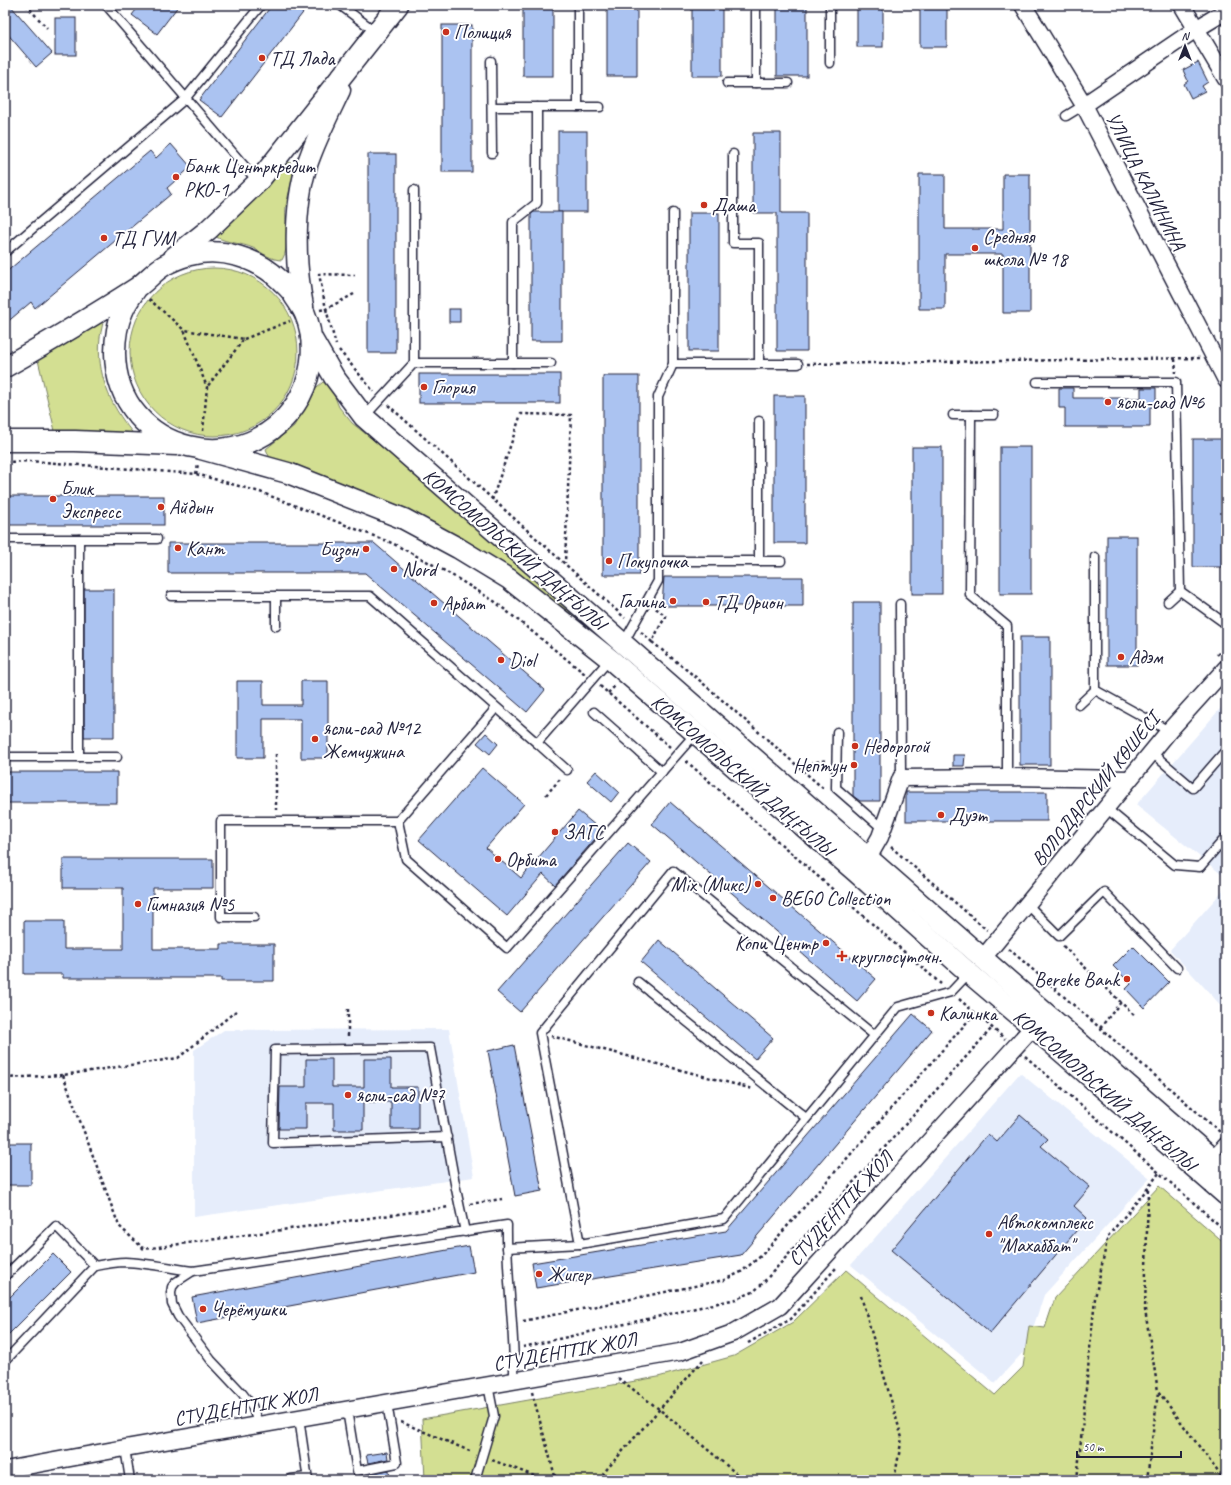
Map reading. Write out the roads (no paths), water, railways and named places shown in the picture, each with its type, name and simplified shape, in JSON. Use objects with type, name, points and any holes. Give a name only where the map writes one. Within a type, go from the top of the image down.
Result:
[{"type":"street","points":[[5,366],[137,288],[208,230],[258,182],[398,5]]},
{"type":"street","name":"УЛИЦА КАЛИНИНА","points":[[1023,5],[1084,105],[1226,380]]},
{"type":"street","points":[[1182,5],[1226,79]]},
{"type":"street","points":[[1084,105],[1196,29],[1226,11]]},
{"type":"street","points":[[5,441],[75,441],[227,449],[252,442],[274,428],[292,410],[305,388],[311,363],[311,337],[300,292],[296,233],[300,192],[310,155],[352,63]]},
{"type":"street","points":[[165,265],[191,255],[219,253],[246,258],[271,271],[291,290],[305,315]]},
{"type":"street","points":[[137,288],[122,312],[115,338],[115,366],[123,393],[139,416],[160,434],[193,447]]},
{"type":"street","name":"КОМСОМОЛЬСКИЙ ДАҢҒЫЛЫ","points":[[311,337],[334,377],[364,417],[623,644],[862,865],[969,973],[1033,1027],[1137,1105],[1210,1157],[1226,1171]]},
{"type":"street","name":"КОМСОМОЛЬСКИЙ ДАҢҒЫЛЫ","points":[[193,447],[288,473],[404,519],[458,548],[509,579],[610,659],[695,734],[983,958],[1137,1105],[1226,1195]]},
{"type":"street","name":"ВОЛОДАРСКИЙ КӨШЕСІ","points":[[983,958],[1151,752],[1226,668]]},
{"type":"street","points":[[862,865],[882,833],[901,778],[1007,777],[1129,779]]},
{"type":"street","name":"СТУДЕНТТІК ЖОЛ","points":[[5,1470],[347,1410],[388,1410],[488,1385],[680,1352],[733,1333],[780,1306],[1033,1027]]},
{"type":"lane","points":[[106,5],[185,99],[258,182]]},
{"type":"lane","points":[[5,252],[185,99],[261,5]]},
{"type":"lane","points":[[340,5],[376,32]]},
{"type":"lane","points":[[578,5],[578,107]]},
{"type":"lane","points":[[756,5],[756,83]]},
{"type":"lane","points":[[830,5],[830,63]]},
{"type":"lane","points":[[491,61],[492,153]]},
{"type":"lane","points":[[727,83],[788,83]]},
{"type":"lane","points":[[1066,116],[1084,105]]},
{"type":"lane","points":[[492,107],[600,107]]},
{"type":"lane","points":[[513,363],[513,222],[537,203],[537,107]]},
{"type":"lane","points":[[733,154],[733,243],[759,243],[759,364]]},
{"type":"lane","points":[[364,417],[414,363],[414,190]]},
{"type":"lane","points":[[623,644],[658,581],[658,397],[673,364],[673,213]]},
{"type":"lane","points":[[414,363],[551,363]]},
{"type":"lane","points":[[673,364],[798,364]]},
{"type":"lane","points":[[1037,382],[1176,382],[1180,591],[1168,602]]},
{"type":"lane","points":[[953,415],[994,415]]},
{"type":"lane","points":[[971,415],[970,595],[1007,626],[1007,777]]},
{"type":"lane","points":[[759,421],[759,561]]},
{"type":"lane","points":[[5,539],[157,539]]},
{"type":"lane","points":[[78,539],[78,756]]},
{"type":"lane","points":[[1079,705],[1095,690],[1095,557]]},
{"type":"lane","points":[[658,561],[781,561]]},
{"type":"lane","points":[[1180,591],[1226,624]]},
{"type":"lane","points":[[171,596],[370,596],[567,770]]},
{"type":"lane","points":[[276,596],[276,626]]},
{"type":"lane","points":[[900,604],[901,778]]},
{"type":"lane","points":[[537,743],[610,659]]},
{"type":"lane","points":[[1095,690],[1169,731]]},
{"type":"lane","points":[[254,917],[221,917],[221,821],[398,821],[496,708]]},
{"type":"lane","points":[[594,712],[662,772]]},
{"type":"lane","points":[[837,732],[836,788],[882,833]]},
{"type":"lane","points":[[398,821],[406,859],[507,948],[695,734]]},
{"type":"lane","points":[[1151,752],[1193,788],[1226,750]]},
{"type":"lane","points":[[5,756],[117,756]]},
{"type":"lane","points":[[1106,808],[1175,864],[1200,867],[1226,837]]},
{"type":"lane","points":[[580,1244],[540,1033],[673,871],[874,1035]]},
{"type":"lane","points":[[1027,904],[1058,936],[1104,892],[1177,968]]},
{"type":"lane","points":[[507,1248],[580,1244],[724,1219],[898,1007],[951,992],[969,973]]},
{"type":"lane","points":[[638,982],[806,1118]]},
{"type":"lane","points":[[446,1137],[273,1143],[275,1050],[430,1048],[446,1137],[466,1232]]},
{"type":"lane","points":[[1210,1157],[1226,1140]]},
{"type":"lane","points":[[5,1361],[95,1266],[131,1262],[147,1263],[193,1271],[507,1225],[507,1248],[514,1349],[514,1380]]},
{"type":"lane","points":[[5,1276],[56,1226],[95,1266]]},
{"type":"lane","points":[[193,1271],[176,1282],[172,1287],[172,1304],[178,1316],[211,1360],[252,1406],[259,1425]]},
{"type":"lane","points":[[475,1480],[494,1416],[488,1385]]},
{"type":"lane","points":[[347,1410],[357,1471],[398,1464],[388,1410]]},
{"type":"lane","points":[[291,1479],[307,1479],[299,1418]]},
{"type":"lane","points":[[125,1448],[130,1480]]},
{"type":"place","name":"Полиция","points":[[446,32]]},
{"type":"place","name":"ТД Лада","points":[[262,58]]},
{"type":"place","name":"Банк Центркредит РКО-1","points":[[176,177]]},
{"type":"place","name":"Даша","points":[[704,205]]},
{"type":"place","name":"ТД ГУМ","points":[[104,238]]},
{"type":"place","name":"Средняя школа № 18","points":[[975,248]]},
{"type":"place","name":"Глория","points":[[424,387]]},
{"type":"place","name":"ясли-сад №6","points":[[1108,402]]},
{"type":"place","name":"Блик Экспресс","points":[[53,499]]},
{"type":"place","name":"Айдын","points":[[161,507]]},
{"type":"place","name":"Кант","points":[[178,548]]},
{"type":"place","name":"Бизон","points":[[366,549]]},
{"type":"place","name":"Покупочка","points":[[609,561]]},
{"type":"place","name":"Nord","points":[[394,569]]},
{"type":"place","name":"Галина","points":[[673,601]]},
{"type":"place","name":"ТД Орион","points":[[706,602]]},
{"type":"place","name":"Арбат","points":[[434,603]]},
{"type":"place","name":"Адэм","points":[[1121,657]]},
{"type":"place","name":"Diol","points":[[501,660]]},
{"type":"place","name":"ясли-сад №12 Жемчужина","points":[[315,739]]},
{"type":"place","name":"Недорогой","points":[[855,746]]},
{"type":"place","name":"Нептун","points":[[854,765]]},
{"type":"place","name":"Дуэт","points":[[941,815]]},
{"type":"place","name":"ЗАГС","points":[[555,832]]},
{"type":"place","name":"Орбита","points":[[498,859]]},
{"type":"place","name":"Mix (Микс)","points":[[758,884]]},
{"type":"place","name":"BEGO Collection","points":[[773,898]]},
{"type":"place","name":"Гимназия №5","points":[[138,904]]},
{"type":"place","name":"Копи Центр","points":[[826,943]]},
{"type":"place","name":"круглосуточн.","points":[[842,956]]},
{"type":"place","name":"Bereke Bank","points":[[1127,979]]},
{"type":"place","name":"Калинка","points":[[931,1013]]},
{"type":"place","name":"ясли-сад №7","points":[[348,1095]]},
{"type":"place","name":"Автокомплекс \"Махаббат\"","points":[[989,1234]]},
{"type":"place","name":"Жигер","points":[[539,1274]]},
{"type":"place","name":"Черёмушки","points":[[203,1309]]}]
